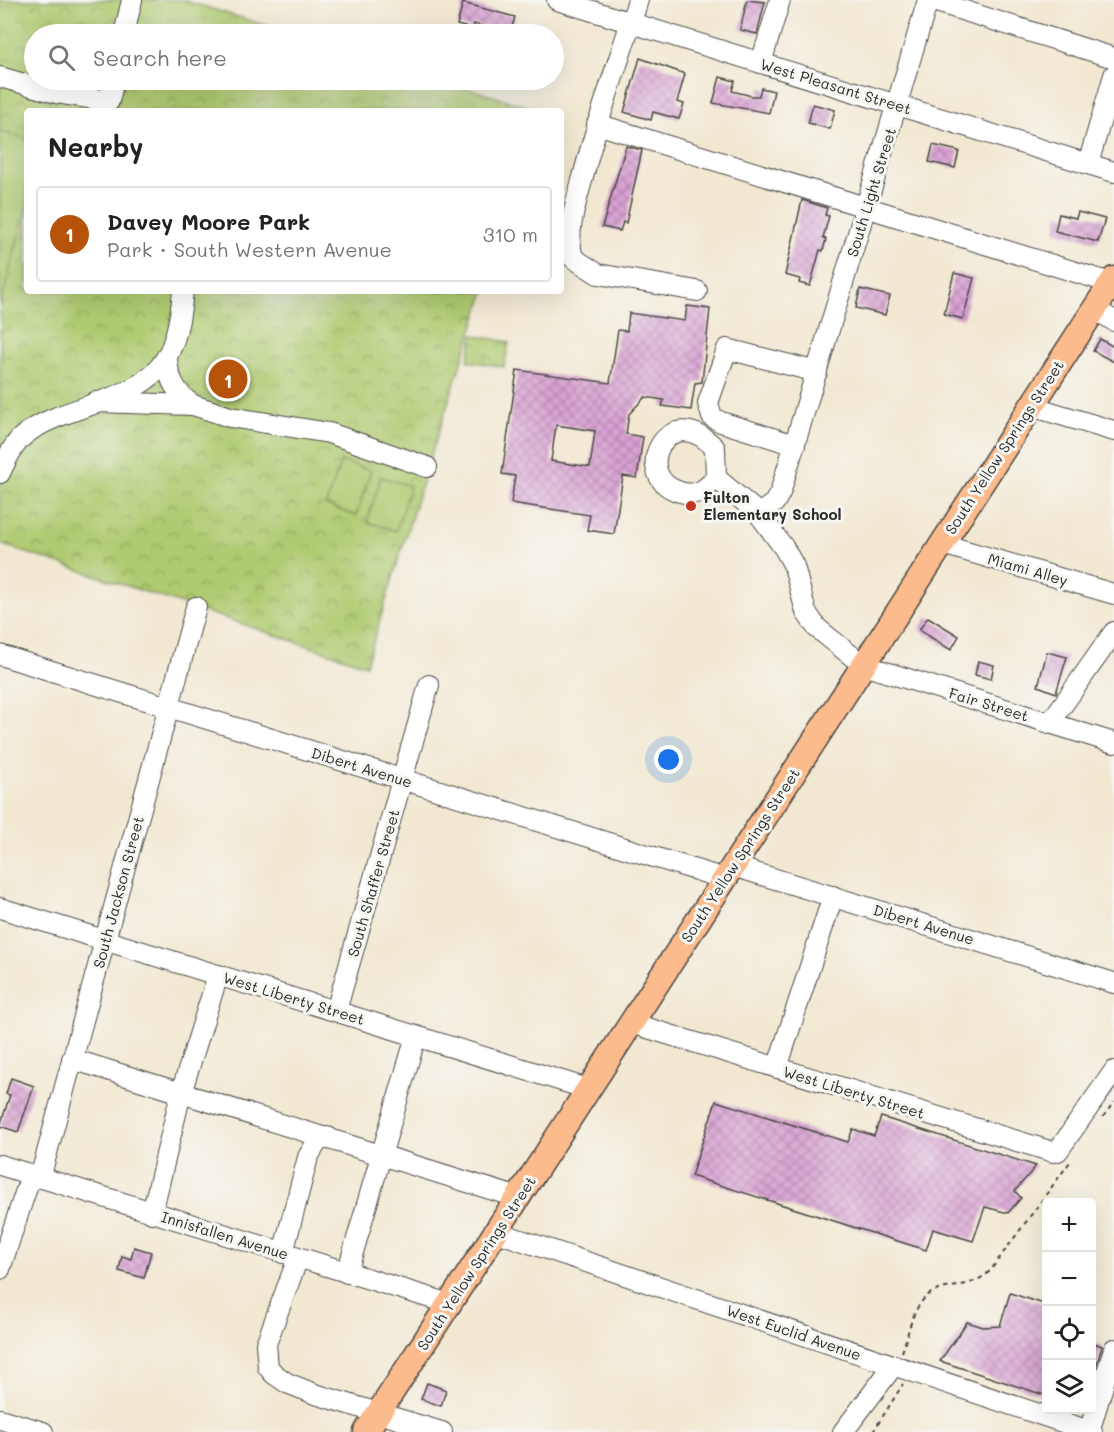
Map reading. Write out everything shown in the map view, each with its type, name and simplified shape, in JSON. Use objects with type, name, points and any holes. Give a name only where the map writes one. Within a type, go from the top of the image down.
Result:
[{"type":"main road","name":"South Yellow Springs Street","points":[[366,1432],[1031,406],[1104,315],[1113,281]]},
{"type":"street","points":[[126,24],[132,0]]},
{"type":"street","name":"West Pleasant Street","points":[[557,0],[1114,172]]},
{"type":"street","points":[[638,0],[597,124],[571,222],[569,245],[573,258],[584,268],[598,274],[697,291]]},
{"type":"street","points":[[761,63],[780,0]]},
{"type":"street","points":[[929,0],[1114,58]]},
{"type":"street","name":"South Light Street","points":[[759,514],[774,503],[780,493],[929,0]]},
{"type":"street","points":[[1088,164],[1114,75]]},
{"type":"street","points":[[0,77],[24,84]]},
{"type":"street","points":[[46,90],[115,106],[114,90]]},
{"type":"street","points":[[597,124],[866,209],[1113,281]]},
{"type":"street","points":[[182,294],[177,325],[167,358],[168,370],[176,389],[193,405]]},
{"type":"street","points":[[795,445],[721,422],[712,417],[708,403],[727,349],[817,372]]},
{"type":"street","points":[[0,473],[20,438],[36,427],[94,402],[127,391],[142,382],[167,358]]},
{"type":"street","points":[[94,402],[193,405],[230,417],[329,433],[427,467]]},
{"type":"street","points":[[1031,406],[1114,431]]},
{"type":"street","points":[[716,478],[759,514],[794,566],[806,612],[817,628],[863,665]]},
{"type":"street","name":"Miami Alley","points":[[942,544],[1114,594]]},
{"type":"street","name":"South Jackson Street","points":[[0,1269],[35,1176],[72,1059],[196,607]]},
{"type":"street","points":[[1050,723],[1114,632]]},
{"type":"street","name":"Dibert Avenue","points":[[0,655],[402,779],[729,872],[832,896],[1114,983]]},
{"type":"street","name":"Fair Street","points":[[863,665],[1114,743]]},
{"type":"street","name":"South Shaffer Street","points":[[336,1011],[429,685]]},
{"type":"street","points":[[777,1068],[832,896]]},
{"type":"street","name":"West Liberty Street","points":[[0,908],[588,1089]]},
{"type":"street","points":[[152,1212],[181,1093],[218,975]]},
{"type":"street","name":"West Liberty Street","points":[[631,1023],[1053,1152],[1058,1151],[1114,1071]]},
{"type":"street","points":[[347,1273],[380,1153],[416,1036]]},
{"type":"street","points":[[72,1059],[519,1198]]},
{"type":"street","points":[[328,1137],[311,1148],[291,1255],[266,1344],[268,1367],[287,1383],[315,1394],[380,1411],[442,1432]]},
{"type":"street","name":"Innisfallen Avenue","points":[[0,1166],[450,1304]]},
{"type":"street","name":"West Euclid Avenue","points":[[496,1232],[897,1360],[1090,1432]]},
{"type":"street","points":[[1090,1432],[1114,1349]]},
{"type":"street","points":[[843,1432],[897,1360]]},
{"type":"street","points":[[0,1419],[43,1432]]},
{"type":"path","points":[[1101,1120],[1114,1102]]},
{"type":"path","points":[[897,1360],[922,1300],[938,1289],[980,1281],[990,1271],[1073,1158]]},
{"type":"path","points":[[873,1432],[904,1383]]},
{"type":"green space","points":[[0,0],[183,0],[261,24],[24,24],[24,90],[473,90],[533,108],[24,108],[24,294],[484,294],[427,467],[366,665],[0,544]]},
{"type":"green space","points":[[0,131],[24,138],[24,216],[0,307]]},
{"type":"green space","points":[[473,335],[509,342],[504,367],[468,361]]},
{"type":"green space","points":[[341,461],[371,471],[356,516],[326,505]]},
{"type":"green space","points":[[381,477],[410,486],[396,531],[367,522]]},
{"type":"building","points":[[747,0],[765,2],[757,34],[740,30]]},
{"type":"building","points":[[463,3],[515,17],[513,24],[457,24]]},
{"type":"building","points":[[640,58],[685,74],[677,102],[684,104],[679,119],[653,112],[651,120],[624,112]]},
{"type":"building","points":[[720,77],[735,81],[732,91],[759,96],[761,88],[774,91],[769,113],[713,103]]},
{"type":"building","points":[[813,104],[835,110],[830,129],[808,123]]},
{"type":"building","points":[[933,145],[959,151],[955,168],[929,162]]},
{"type":"building","points":[[626,146],[642,150],[626,223],[623,222],[620,231],[602,227]]},
{"type":"building","points":[[802,200],[827,208],[825,215],[829,216],[823,238],[826,239],[823,251],[820,250],[810,286],[799,283],[800,279],[785,275]]},
{"type":"building","points":[[1078,212],[1105,219],[1098,242],[1055,231],[1059,214],[1076,218]]},
{"type":"building","points":[[954,273],[974,278],[963,319],[944,314]]},
{"type":"building","points":[[860,289],[890,296],[885,315],[856,308]]},
{"type":"building","points":[[687,306],[710,309],[702,382],[695,383],[691,410],[662,406],[664,400],[645,397],[629,414],[626,434],[643,437],[637,478],[623,476],[614,534],[587,530],[590,515],[511,503],[515,476],[502,474],[517,370],[610,383],[618,330],[627,331],[629,313],[685,321]],"holes":[[[556,425],[595,431],[590,467],[551,461]]]},
{"type":"building","points":[[1100,339],[1114,347],[1114,362],[1093,351]]},
{"type":"building","points":[[928,617],[959,636],[951,650],[919,630]]},
{"type":"building","points":[[1047,652],[1067,657],[1056,693],[1038,686]]},
{"type":"building","points":[[978,661],[994,665],[991,679],[975,675]]},
{"type":"building","points":[[11,1078],[34,1086],[18,1132],[0,1126],[10,1095],[6,1094]]},
{"type":"building","points":[[716,1101],[848,1142],[853,1129],[874,1136],[881,1117],[1036,1166],[1015,1191],[1021,1198],[1008,1213],[985,1207],[973,1241],[933,1229],[926,1250],[691,1176]]},
{"type":"building","points":[[134,1247],[151,1252],[144,1278],[119,1271],[122,1256],[131,1259]]},
{"type":"building","points":[[1010,1293],[1042,1303],[1042,1394],[940,1361],[967,1322],[983,1327],[1000,1326]]},
{"type":"building","points":[[1096,1344],[1102,1346],[1096,1367]]},
{"type":"building","points":[[427,1383],[446,1390],[441,1406],[421,1399]]},
{"type":"place","name":"Davey Moore Park","points":[[228,379]]},
{"type":"place","name":"Fulton Elementary School","points":[[691,506]]}]
